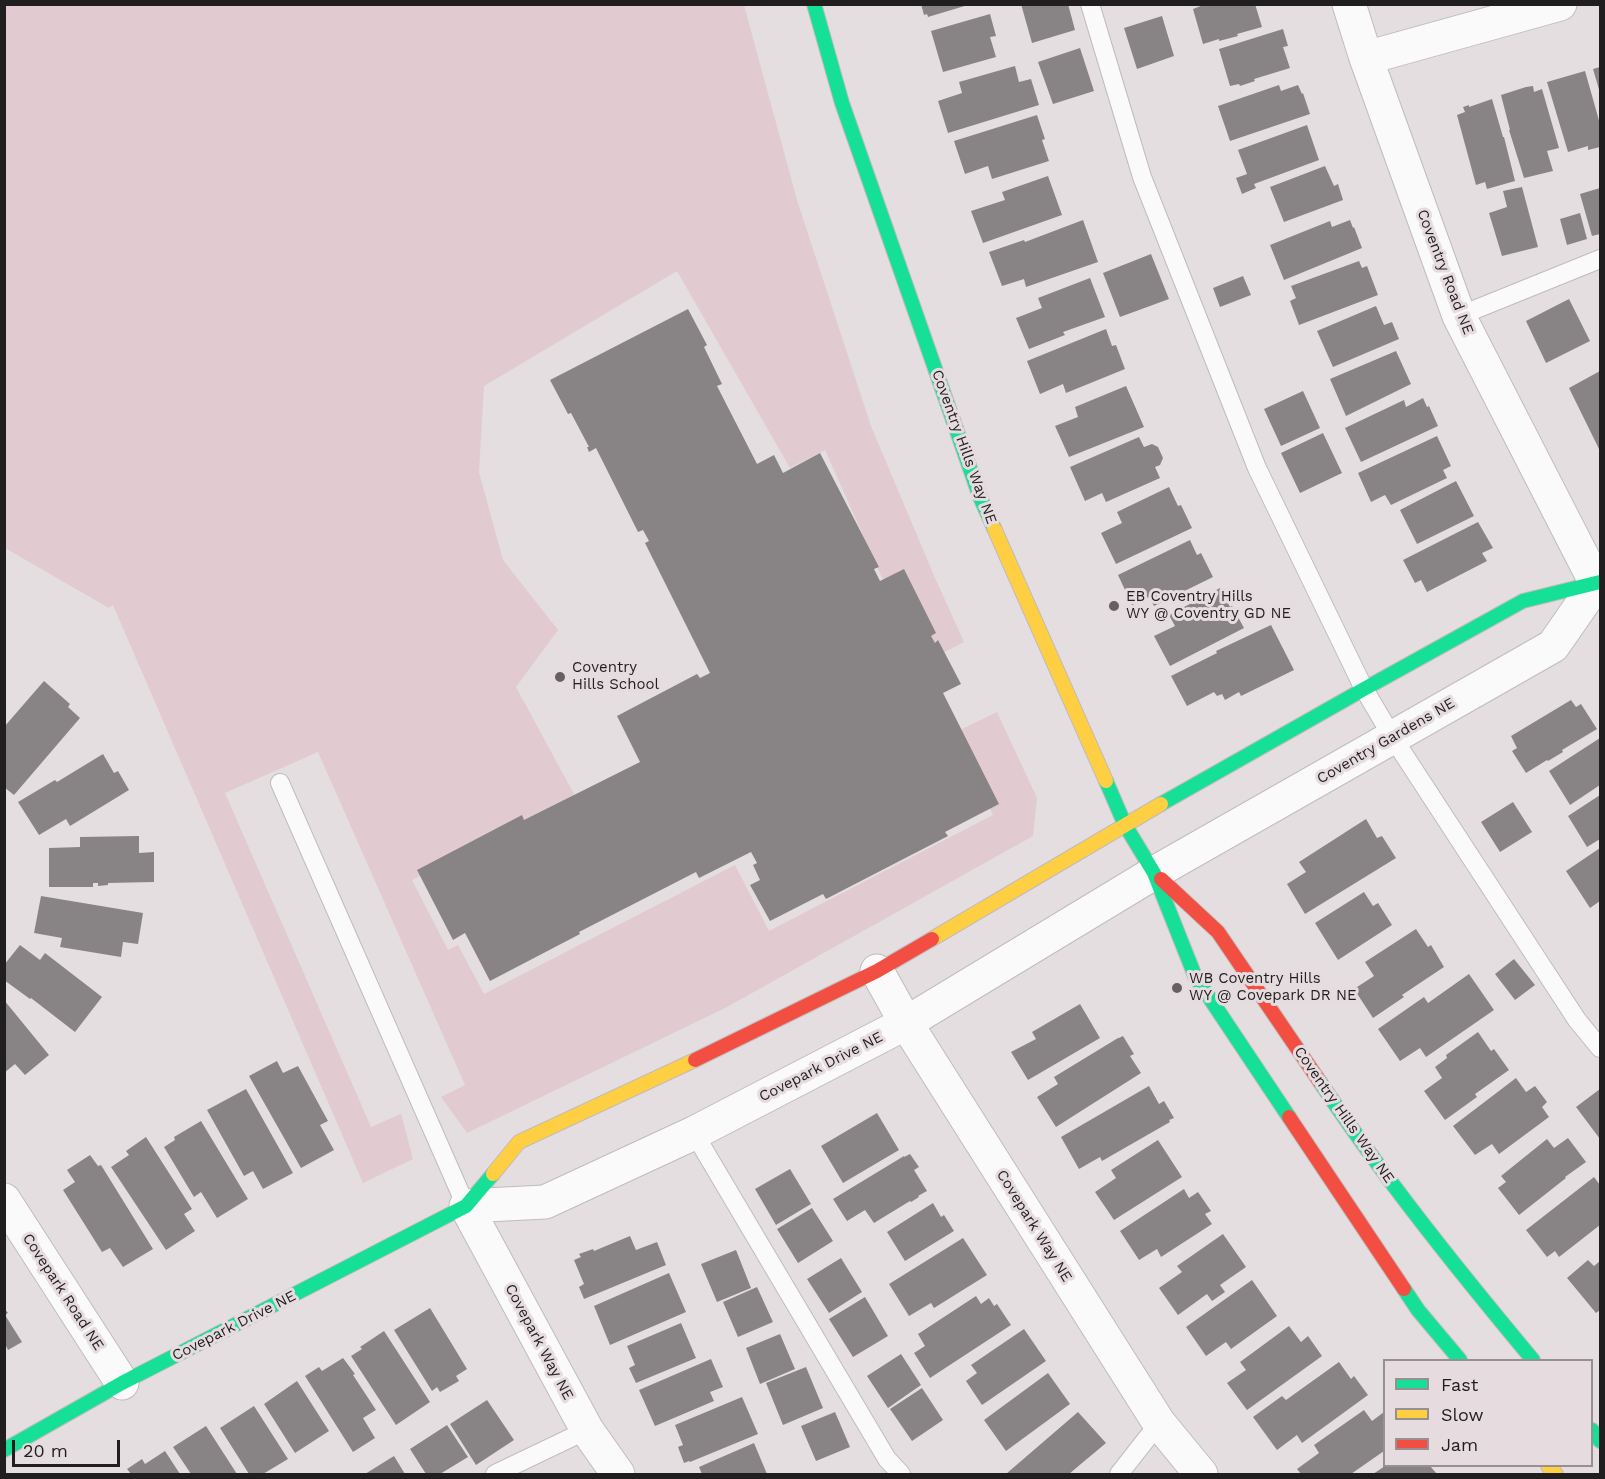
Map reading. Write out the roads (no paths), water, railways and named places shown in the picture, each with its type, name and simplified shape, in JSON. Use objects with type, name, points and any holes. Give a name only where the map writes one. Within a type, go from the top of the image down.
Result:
[{"type":"street","name":"Coventry Hills Way NE","points":[[814,4],[842,103],[980,497],[1125,825],[1154,873],[1195,976],[1419,1310],[1459,1359]]},
{"type":"street","name":"Coventry Road NE","points":[[1349,4],[1366,58],[1459,316],[1599,586]]},
{"type":"street","points":[[1366,58],[1560,4]]},
{"type":"street","points":[[1125,825],[1523,601],[1599,586]]},
{"type":"street","name":"Coventry Gardens NE","points":[[1154,873],[1553,646],[1599,586]]},
{"type":"street","name":"Covepark Drive NE","points":[[4,1450],[122,1383],[466,1206],[519,1142],[670,1072],[877,971],[1125,825]]},
{"type":"street","name":"Coventry Hills Way NE","points":[[1154,873],[1218,932],[1349,1126],[1464,1277],[1532,1359]]},
{"type":"street","name":"Covepark Drive NE","points":[[466,1206],[545,1202],[694,1133],[906,1023],[1154,873]]},
{"type":"street","name":"Covepark Way NE","points":[[877,971],[906,1023],[1159,1423],[1201,1474]]},
{"type":"street","name":"Covepark Road NE","points":[[4,1200],[122,1383]]},
{"type":"street","name":"Covepark Way NE","points":[[466,1206],[587,1430],[618,1474]]},
{"type":"lane","points":[[1090,4],[1142,177],[1252,457],[1364,689],[1393,738],[1577,1020],[1600,1048]]},
{"type":"lane","points":[[1459,316],[1600,259]]},
{"type":"lane","points":[[280,783],[466,1206]]},
{"type":"lane","points":[[694,1133],[887,1459],[901,1474]]},
{"type":"lane","points":[[1119,1474],[1159,1423]]},
{"type":"lane","points":[[495,1474],[587,1430]]},
{"type":"place","name":"EB Coventry Hills WY @ Coventry GD NE","points":[[1114,606]]},
{"type":"place","name":"Coventry Hills School","points":[[560,677]]},
{"type":"place","name":"WB Coventry Hills WY @ Covepark DR NE","points":[[1177,988]]}]
